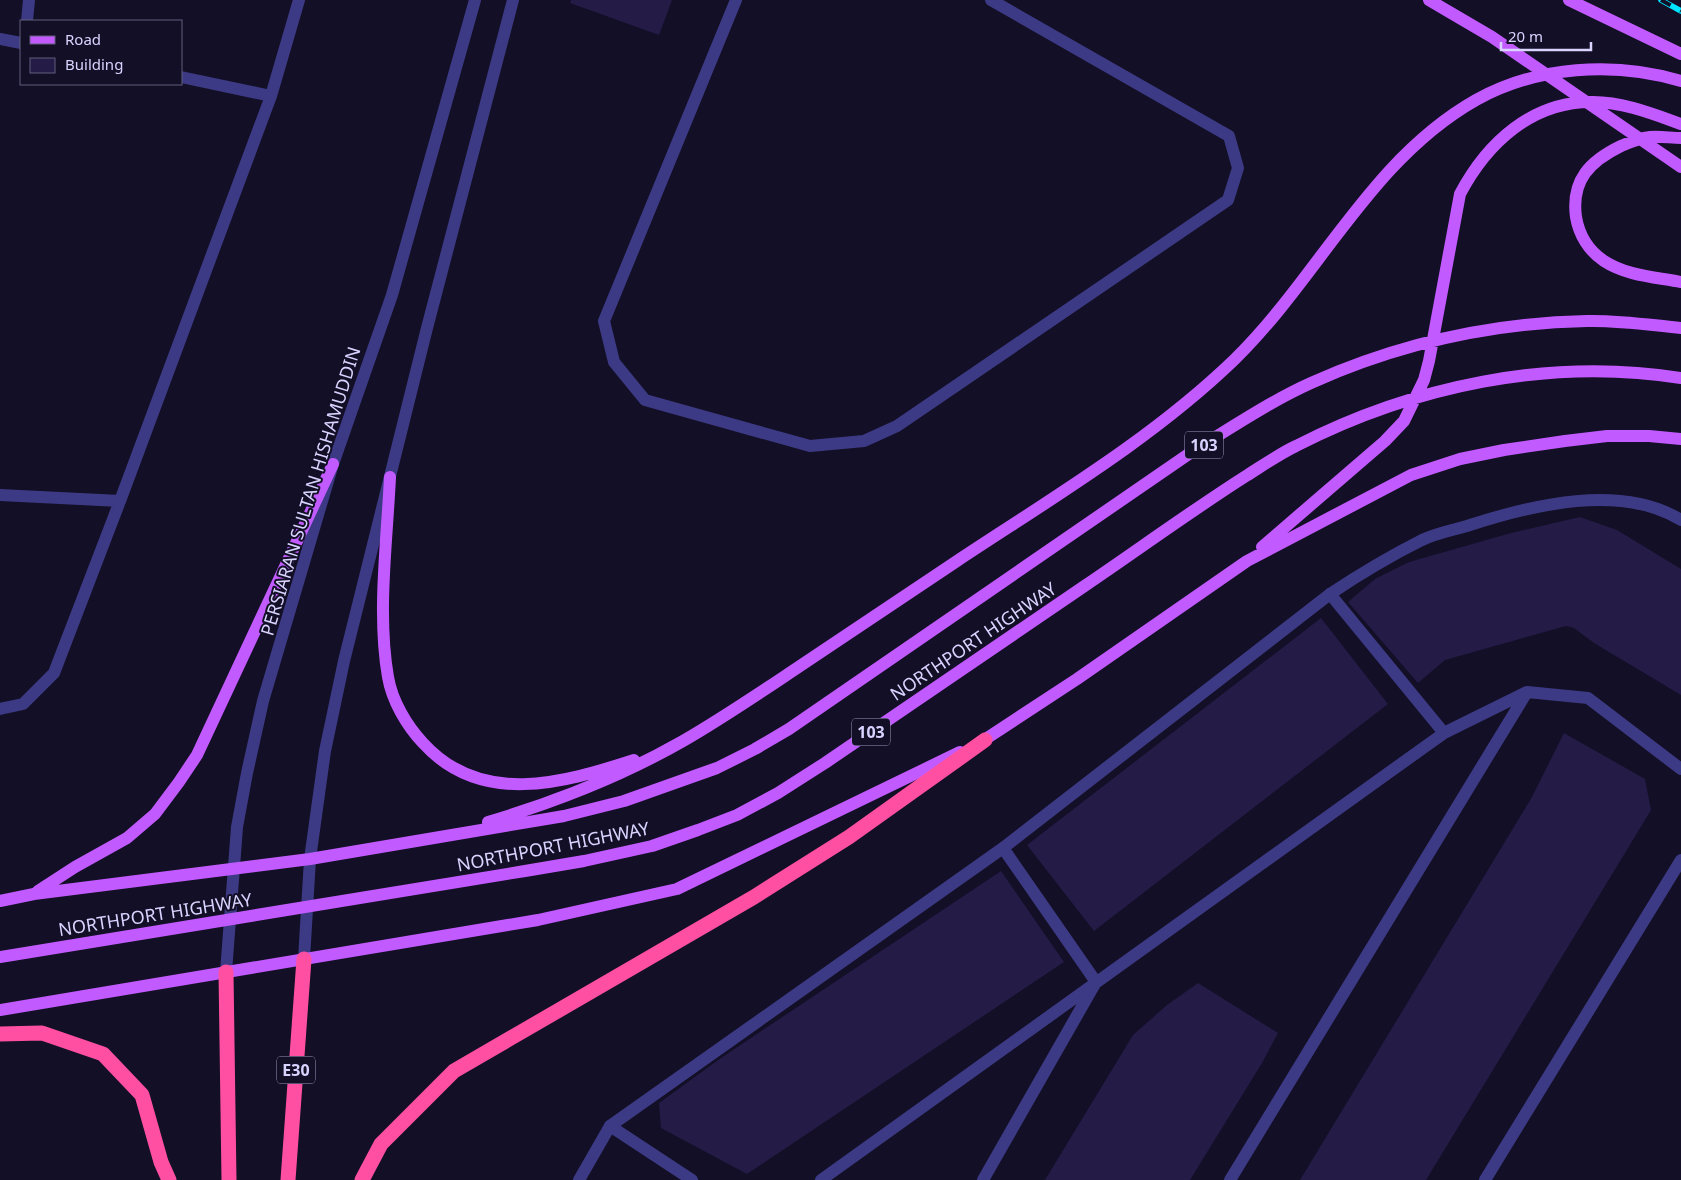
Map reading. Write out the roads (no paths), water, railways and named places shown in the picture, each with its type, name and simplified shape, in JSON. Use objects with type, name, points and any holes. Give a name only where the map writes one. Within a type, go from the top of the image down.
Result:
[{"type":"highway","points":[[362,1180],[381,1144],[454,1071],[754,897],[849,837],[985,740]]},
{"type":"highway","name":"E30","points":[[288,1180],[304,959]]},
{"type":"highway","points":[[226,972],[229,1180]]},
{"type":"highway","points":[[0,1034],[42,1033],[103,1054],[142,1095],[161,1162],[169,1180]]},
{"type":"main road","points":[[1428,0],[1492,37],[1681,167]]},
{"type":"main road","points":[[1569,0],[1681,54]]},
{"type":"main road","points":[[0,901],[34,894],[310,859],[438,838],[523,812],[602,782],[684,741],[763,691],[1120,452],[1198,392],[1245,349],[1267,325],[1374,186],[1401,158],[1453,114],[1500,87],[1541,75],[1567,71],[1619,70],[1644,72],[1681,80]]},
{"type":"main road","points":[[0,1010],[538,920],[677,889],[985,740],[1077,679],[1247,561],[1385,440],[1404,421],[1424,380],[1429,361],[1460,194],[1470,175],[1494,144],[1529,118],[1546,109],[1568,103],[1594,102],[1623,106],[1681,124]]},
{"type":"main road","points":[[1681,138],[1650,137],[1632,141],[1603,155],[1589,167],[1582,179],[1577,193],[1575,209],[1577,222],[1588,247],[1602,260],[1617,269],[1634,274],[1681,282]]},
{"type":"main road","name":"103","points":[[438,838],[564,816],[624,801],[717,768],[755,749],[789,729],[1196,449],[1260,410],[1310,384],[1354,365],[1441,339],[1496,328],[1588,321],[1681,328]]},
{"type":"main road","name":"NORTHPORT HIGHWAY","points":[[0,957],[526,871],[652,846],[737,814],[778,793],[826,763],[1219,494],[1294,446],[1347,422],[1400,402],[1504,378],[1564,372],[1622,373],[1681,378]]},
{"type":"main road","points":[[1247,561],[1411,475],[1460,459],[1504,450],[1607,436],[1649,436],[1681,439]]},
{"type":"main road","points":[[34,894],[75,867],[127,838],[154,814],[179,782],[197,755],[333,464]]},
{"type":"main road","points":[[390,478],[382,623],[388,679],[404,719],[432,753],[451,768],[472,777],[495,783],[518,785],[542,783],[584,774],[633,760],[684,741]]},
{"type":"street","points":[[27,20],[29,0]]},
{"type":"street","points":[[0,709],[23,704],[54,673],[271,96],[299,0]]},
{"type":"street","name":"PERSIARAN SULTAN HISHAMUDDIN","points":[[226,972],[237,827],[246,773],[263,701],[333,464],[392,295],[475,0]]},
{"type":"street","points":[[736,0],[604,321],[614,362],[645,400],[810,446],[864,441],[897,426],[1228,200],[1238,168],[1229,136],[991,0]]},
{"type":"street","points":[[304,959],[310,859],[325,752],[340,679],[427,328],[512,2]]},
{"type":"street","points":[[0,39],[20,43]]},
{"type":"street","points":[[182,77],[271,96]]},
{"type":"street","points":[[0,495],[120,501]]},
{"type":"street","points":[[580,1180],[610,1126],[1003,848],[1330,594],[1368,569],[1424,539],[1507,513],[1587,500],[1631,502],[1672,514],[1681,520]]},
{"type":"street","points":[[1330,594],[1444,733]]},
{"type":"street","points":[[1230,1180],[1527,692]]},
{"type":"street","points":[[821,1180],[1444,733],[1527,692],[1588,698],[1681,769]]},
{"type":"street","points":[[1003,848],[1096,982]]},
{"type":"street","points":[[1485,1180],[1681,860]]},
{"type":"street","points":[[982,1180],[1096,982]]},
{"type":"street","points":[[610,1126],[692,1180]]},
{"type":"railway","points":[[1661,0],[1681,11]]}]
